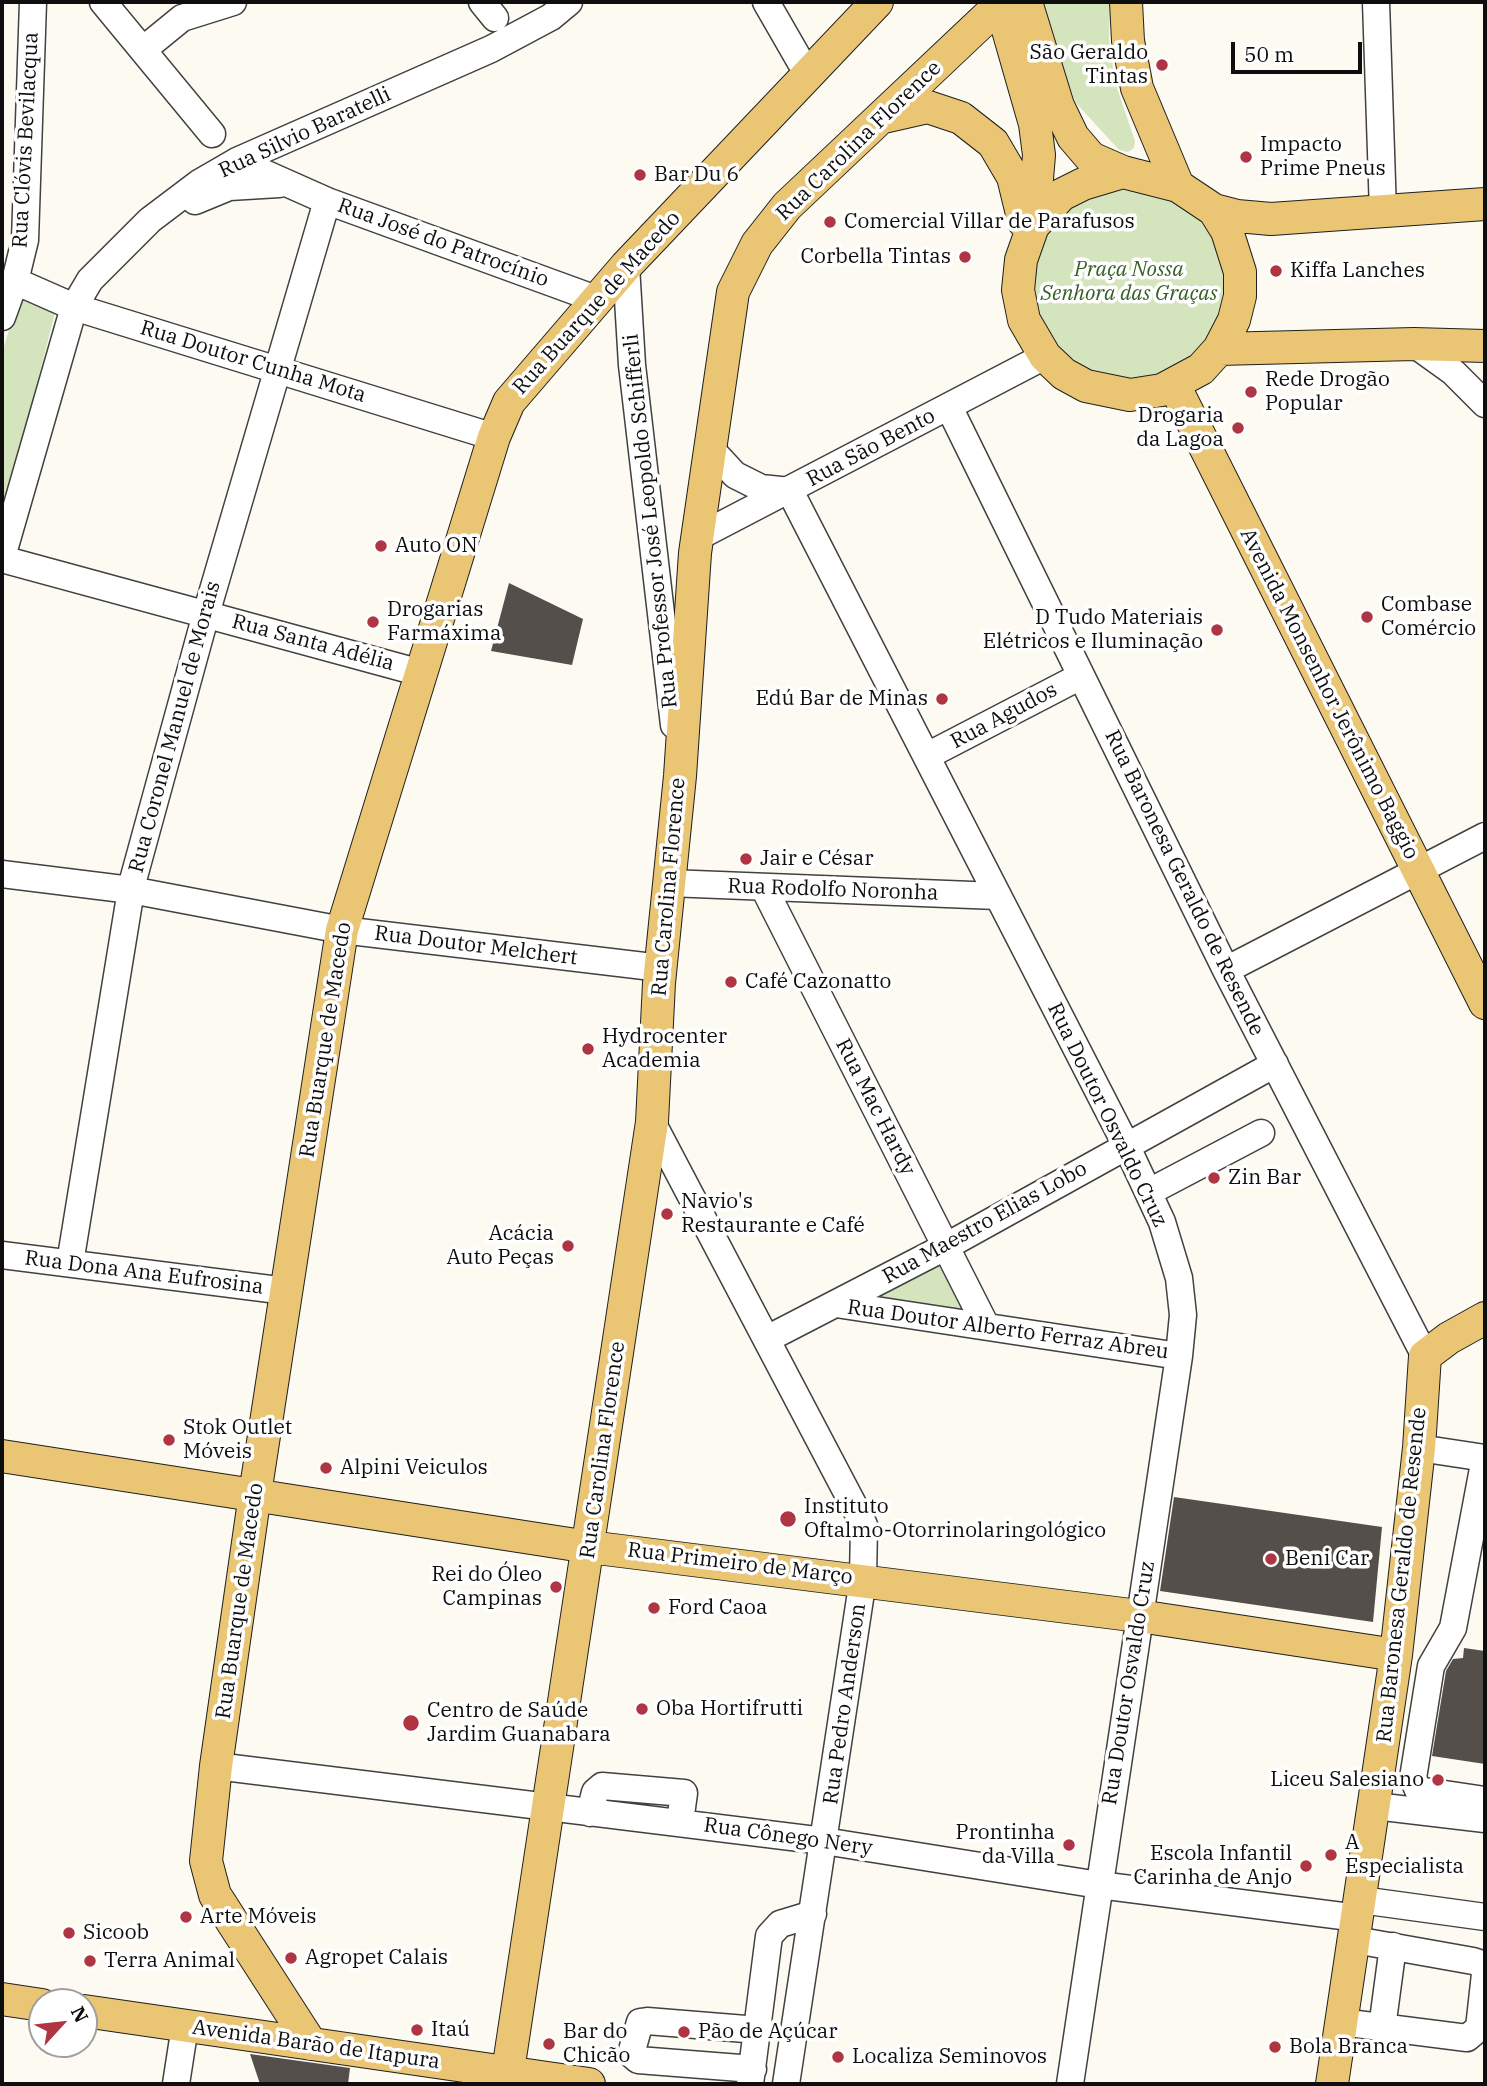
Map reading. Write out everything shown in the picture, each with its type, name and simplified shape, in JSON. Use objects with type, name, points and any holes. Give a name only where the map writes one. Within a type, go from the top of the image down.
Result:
[{"type":"main road","name":"Rua Buarque de Macedo","points":[[311,2044],[215,1895],[208,1878],[206,1861],[216,1766],[255,1494],[342,930],[494,437],[509,402],[526,379],[626,266],[877,2]]},
{"type":"main road","points":[[1007,2],[1035,124],[1039,155],[1029,234],[1021,260],[1018,290],[1024,320],[1045,356],[1064,374],[1086,386],[1130,395],[1174,385],[1201,369],[1219,349],[1234,320],[1240,296],[1240,272],[1227,231],[1214,210]]},
{"type":"main road","points":[[1007,2],[1073,136],[1091,158],[1123,172],[1178,186],[1214,210],[1237,216],[1271,219],[1485,204]]},
{"type":"main road","name":"Rua Carolina Florence","points":[[508,2078],[652,1122],[661,968],[680,776],[696,538],[733,292],[757,244],[787,206],[1007,2]]},
{"type":"main road","points":[[1126,2],[1128,41],[1137,88],[1178,186]]},
{"type":"main road","points":[[882,117],[928,107],[961,118],[993,143],[1013,177],[1029,234]]},
{"type":"main road","points":[[1029,234],[1061,195],[1083,184],[1123,172]]},
{"type":"main road","points":[[1219,349],[1414,344],[1485,346]]},
{"type":"main road","name":"Avenida Monsenhor Jerônimo Baggio","points":[[1174,385],[1485,1003]]},
{"type":"main road","points":[[1437,1347],[1485,1318]]},
{"type":"main road","name":"Rua Baronesa Geraldo de Resende","points":[[1332,2084],[1396,1655],[1419,1448],[1437,1347]]},
{"type":"main road","name":"Rua Primeiro de Março","points":[[2,1456],[589,1547],[863,1579],[1139,1616],[1396,1655]]},
{"type":"main road","points":[[2,1999],[28,2003]]},
{"type":"main road","name":"Avenida Barão de Itapura","points":[[98,2013],[311,2044],[508,2078],[589,2084]]},
{"type":"street","name":"Rua Clóvis Bevilacqua","points":[[2,317],[15,281],[13,239],[33,2]]},
{"type":"street","points":[[103,2],[212,134]]},
{"type":"street","points":[[144,49],[190,10],[233,2]]},
{"type":"street","name":"Rua Silvio Baratelli","points":[[74,307],[90,280],[150,220],[199,183],[237,161],[491,49],[551,17],[569,2]]},
{"type":"street","points":[[766,2],[808,75]]},
{"type":"street","points":[[1376,2],[1383,212]]},
{"type":"street","name":"Rua José do Patrocínio","points":[[237,161],[327,201],[596,299]]},
{"type":"street","name":"Rua José do Patrocínio","points":[[150,220],[229,187],[270,183],[291,186]]},
{"type":"street","name":"Rua Coronel Manuel de Morais","points":[[70,1264],[131,890],[206,614],[327,201]]},
{"type":"street","name":"Rua Professor José Leopoldo Schifferli","points":[[626,266],[632,365],[680,776]]},
{"type":"street","name":"Rua Doutor Cunha Mota","points":[[15,281],[74,307],[494,437]]},
{"type":"street","points":[[2,558],[74,307]]},
{"type":"street","points":[[1414,344],[1453,372],[1485,404]]},
{"type":"street","name":"Rua São Bento","points":[[696,538],[1045,356]]},
{"type":"street","name":"Rua Baronesa Geraldo de Resende","points":[[949,407],[1226,971],[1275,1064],[1437,1347]]},
{"type":"street","points":[[709,447],[735,475],[761,488],[790,491]]},
{"type":"street","name":"Rua Doutor Osvaldo Cruz","points":[[790,491],[1126,1145],[1162,1222],[1179,1278],[1183,1315],[1179,1356],[1070,2084]]},
{"type":"street","name":"Rua Santa Adélia","points":[[2,558],[421,673]]},
{"type":"street","name":"Rua Agudos","points":[[926,756],[1081,676]]},
{"type":"street","points":[[1226,971],[1485,836]]},
{"type":"street","name":"Rua Doutor Melchert","points":[[2,874],[131,890],[342,930],[661,968]]},
{"type":"street","name":"Rua Rodolfo Noronha","points":[[669,883],[997,895]]},
{"type":"street","name":"Rua Mac Hardy","points":[[764,888],[986,1326]]},
{"type":"street","name":"Rua Maestro Elias Lobo","points":[[767,1339],[946,1247],[1275,1064]]},
{"type":"street","name":"Rua Pedro Anderson","points":[[652,1122],[864,1525],[863,1579],[786,2084]]},
{"type":"street","points":[[1149,1192],[1261,1133]]},
{"type":"street","name":"Rua Dona Ana Eufrosina","points":[[2,1255],[286,1291]]},
{"type":"street","name":"Rua Doutor Alberto Ferraz Abreu","points":[[836,1304],[1179,1356]]},
{"type":"street","points":[[1419,1448],[1485,1458],[1453,1628],[1431,1666],[1413,1778],[1418,1790],[1485,1800]]},
{"type":"street","name":"Rua Cônego Nery","points":[[216,1766],[824,1841],[1099,1885],[1358,1920]]},
{"type":"street","points":[[1376,1796],[1415,1785]]},
{"type":"street","points":[[1376,1796],[1485,1819]]},
{"type":"street","points":[[758,2029],[640,2022],[631,2054],[638,2060],[752,2077],[758,2029],[769,1936],[780,1924],[813,1914]]},
{"type":"street","points":[[1358,1920],[1485,1917]]},
{"type":"street","points":[[1341,2022],[1467,2038],[1474,2035],[1479,2028],[1485,1973],[1482,1964],[1393,1946],[1358,1920]]},
{"type":"street","points":[[1382,2028],[1393,1946]]},
{"type":"street","points":[[176,2084],[185,2026]]},
{"type":"green space","points":[[1039,2],[1110,2],[1109,39],[1115,82],[1135,141],[1134,148],[1128,152],[1119,150],[1076,103],[1062,75]]},
{"type":"green space","name":"Praça Nossa Senhora das Graças","points":[[1129,187],[1166,195],[1197,215],[1217,246],[1225,283],[1217,320],[1197,351],[1166,371],[1129,379],[1092,371],[1061,351],[1041,320],[1033,283],[1041,246],[1061,215],[1092,195]]},
{"type":"green space","points":[[18,298],[55,313],[2,520],[2,354]]},
{"type":"green space","points":[[939,1260],[969,1315],[863,1299]]},
{"type":"building","points":[[509,583],[583,619],[572,665],[491,651]]},
{"type":"building","name":"Beni Car","points":[[1174,1497],[1382,1527],[1373,1622],[1160,1591]]},
{"type":"building","points":[[1464,1648],[1485,1651],[1485,1764],[1432,1756],[1446,1671],[1453,1659],[1463,1658]]},
{"type":"building","points":[[250,2054],[350,2068],[348,2084],[260,2084]]},
{"type":"place","name":"São Geraldo Tintas","points":[[1162,65]]},
{"type":"place","name":"Impacto Prime Pneus","points":[[1246,157]]},
{"type":"place","name":"Bar Du 6","points":[[640,175]]},
{"type":"place","name":"Comercial Villar de Parafusos","points":[[830,222]]},
{"type":"place","name":"Corbella Tintas","points":[[965,257]]},
{"type":"place","name":"Kiffa Lanches","points":[[1276,271]]},
{"type":"place","name":"Rede Drogão Popular","points":[[1251,392]]},
{"type":"place","name":"Drogaria da Lagoa","points":[[1238,428]]},
{"type":"place","name":"Auto ON","points":[[381,546]]},
{"type":"place","name":"Combase Comércio","points":[[1367,617]]},
{"type":"place","name":"Drogarias Farmáxima","points":[[373,622]]},
{"type":"place","name":"D Tudo Materiais Elétricos e Iluminação","points":[[1217,630]]},
{"type":"place","name":"Edú Bar de Minas","points":[[942,699]]},
{"type":"place","name":"Jair e César","points":[[746,859]]},
{"type":"place","name":"Café Cazonatto","points":[[731,982]]},
{"type":"place","name":"Hydrocenter Academia","points":[[588,1049]]},
{"type":"place","name":"Zin Bar","points":[[1214,1178]]},
{"type":"place","name":"Navio's Restaurante e Café","points":[[667,1214]]},
{"type":"place","name":"Acácia Auto Peças","points":[[568,1246]]},
{"type":"place","name":"Stok Outlet Móveis","points":[[169,1440]]},
{"type":"place","name":"Alpini Veiculos","points":[[326,1468]]},
{"type":"place","name":"Instituto Oftalmo-Otorrinolaringológico","points":[[788,1519]]},
{"type":"place","name":"Beni Car","points":[[1271,1559]]},
{"type":"place","name":"Rei do Óleo Campinas","points":[[556,1587]]},
{"type":"place","name":"Ford Caoa","points":[[654,1608]]},
{"type":"place","name":"Oba Hortifrutti","points":[[642,1709]]},
{"type":"place","name":"Centro de Saúde Jardim Guanabara","points":[[411,1723]]},
{"type":"place","name":"Liceu Salesiano","points":[[1438,1780]]},
{"type":"place","name":"Prontinha da Villa","points":[[1069,1845]]},
{"type":"place","name":"A Especialista","points":[[1331,1855]]},
{"type":"place","name":"Escola Infantil Carinha de Anjo","points":[[1306,1866]]},
{"type":"place","name":"Arte Móveis","points":[[186,1917]]},
{"type":"place","name":"Sicoob","points":[[69,1933]]},
{"type":"place","name":"Agropet Calais","points":[[291,1958]]},
{"type":"place","name":"Terra Animal","points":[[90,1961]]},
{"type":"place","name":"Itaú","points":[[417,2030]]},
{"type":"place","name":"Pão de Açúcar","points":[[684,2032]]},
{"type":"place","name":"Bar do Chicão","points":[[549,2044]]},
{"type":"place","name":"Bola Branca","points":[[1275,2047]]},
{"type":"place","name":"Localiza Seminovos","points":[[838,2057]]}]
